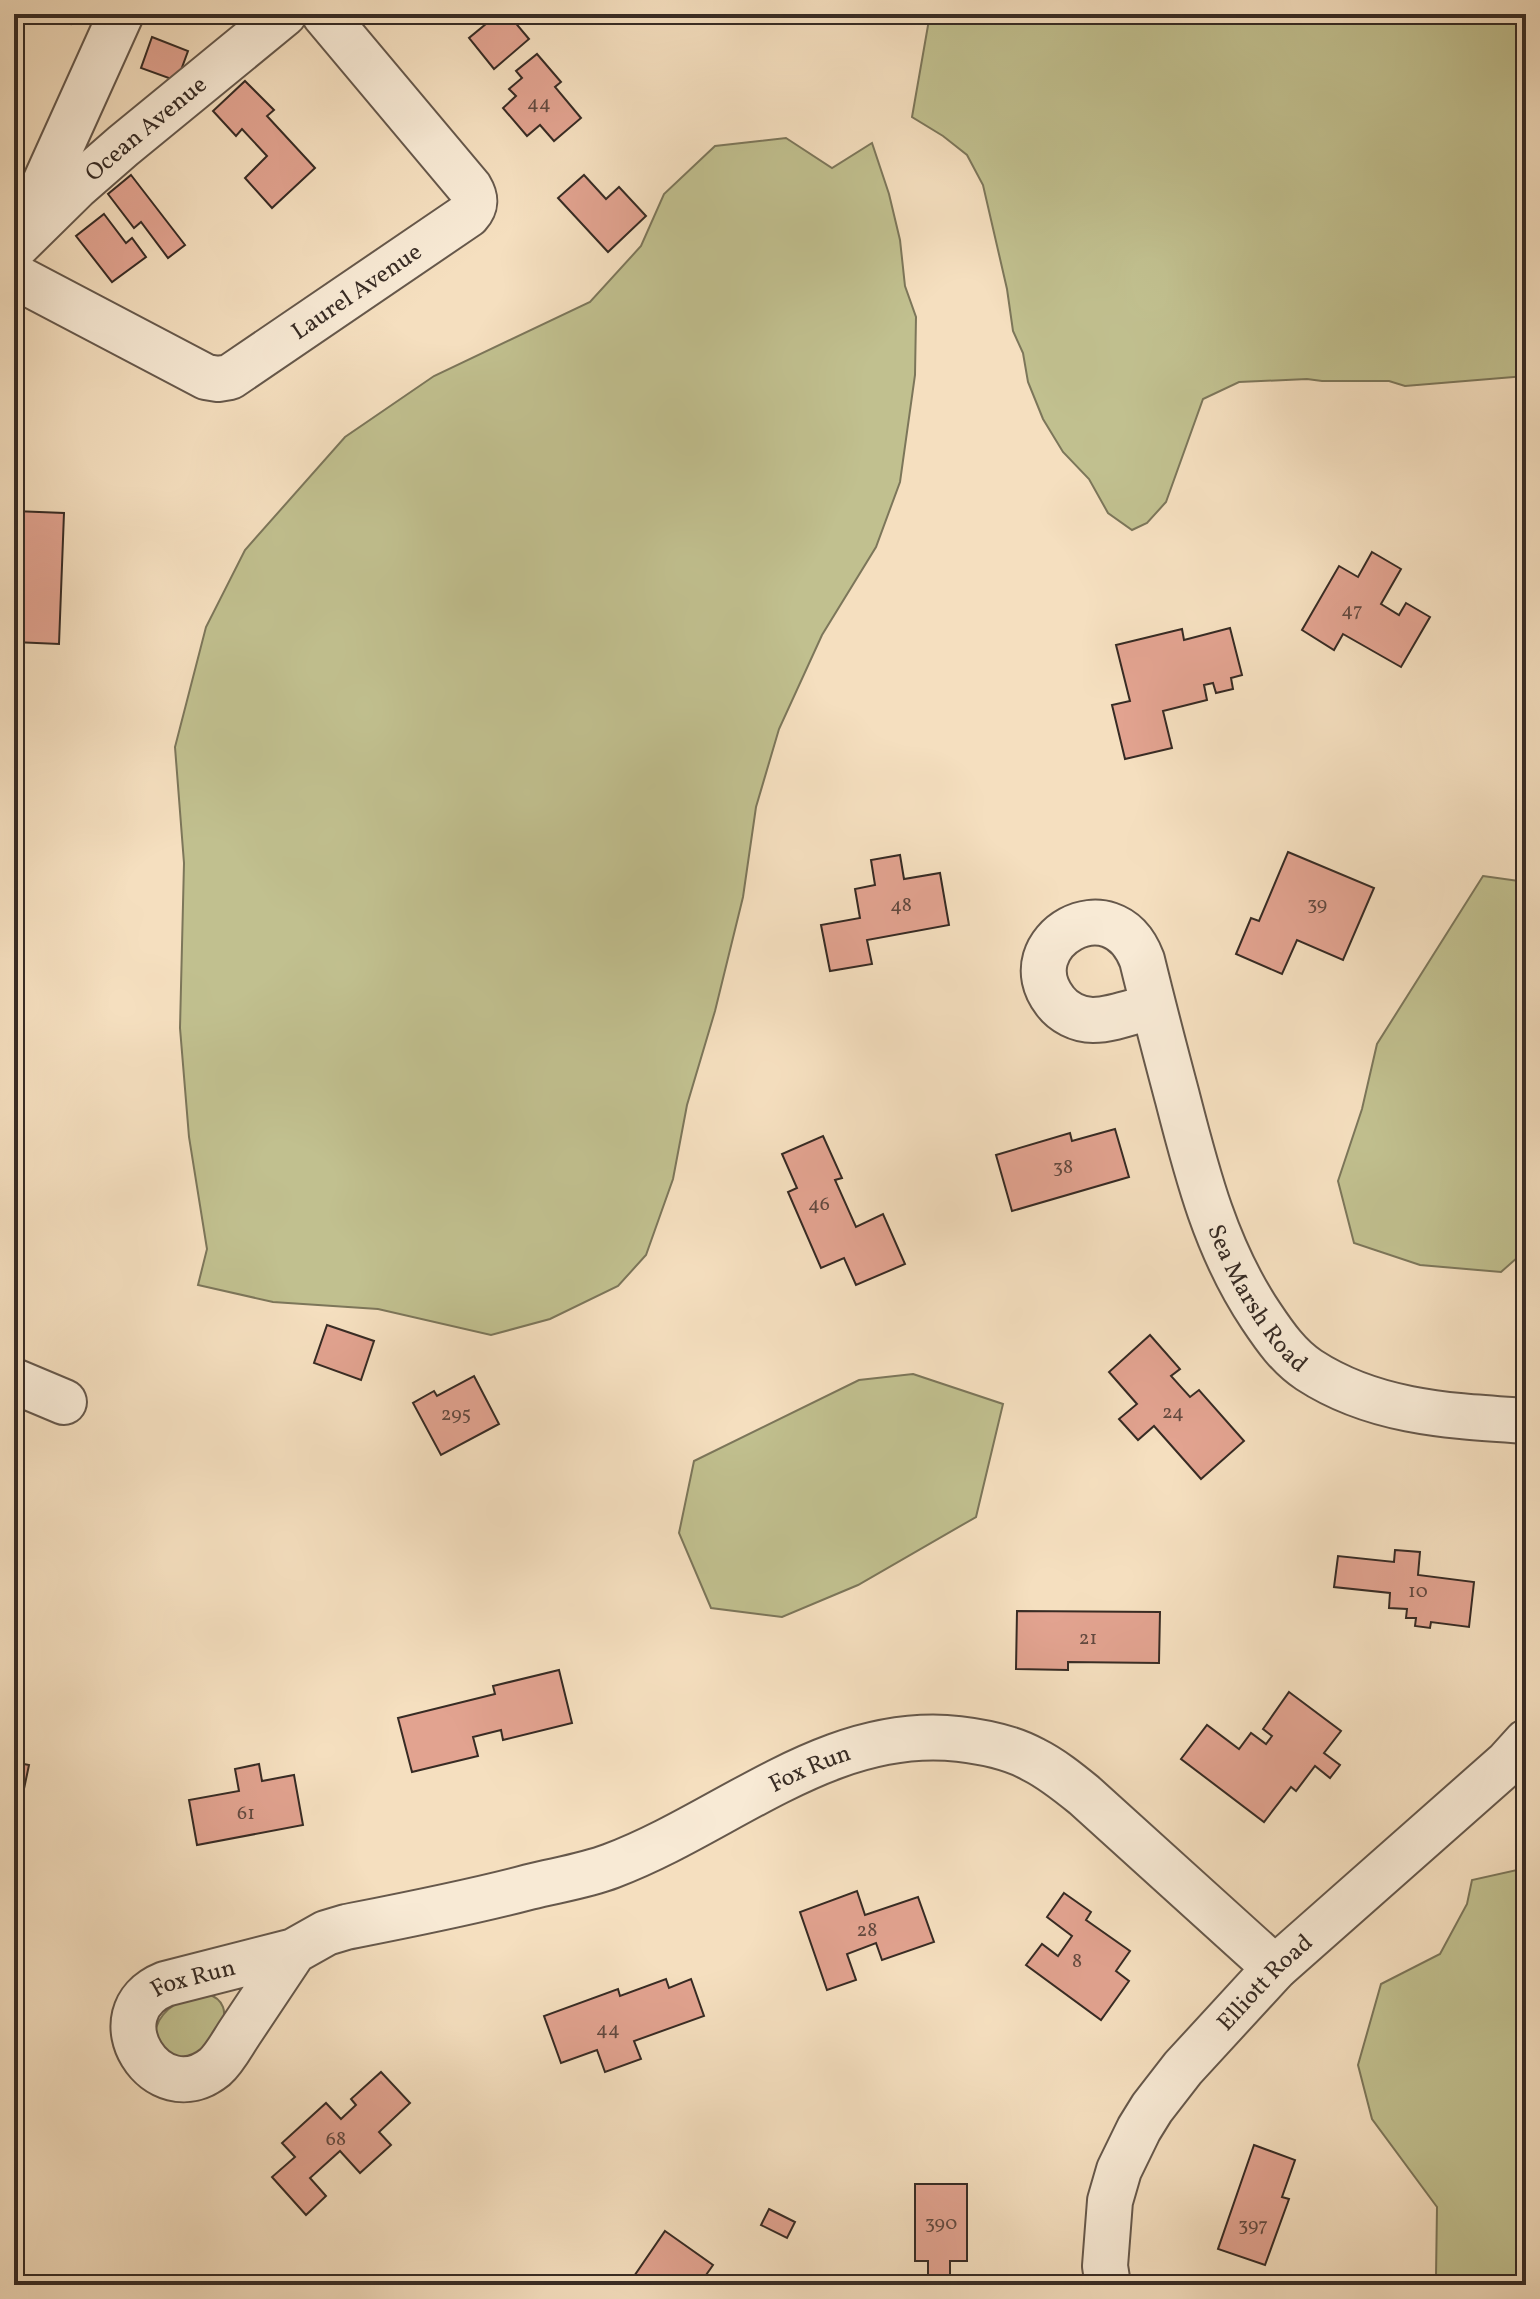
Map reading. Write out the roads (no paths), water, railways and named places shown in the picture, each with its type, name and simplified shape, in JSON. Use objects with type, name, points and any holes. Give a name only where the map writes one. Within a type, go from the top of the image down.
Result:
[{"type":"street","points":[[15,256],[121,14]]},
{"type":"street","name":"Ocean Avenue","points":[[15,256],[76,187],[284,14]]},
{"type":"street","name":"Laurel Avenue","points":[[15,256],[206,377],[218,379],[230,377],[468,215],[475,202],[470,188],[324,14]]},
{"type":"street","name":"Sea Marsh Road","points":[[1153,1006],[1199,1183],[1212,1221],[1245,1293],[1282,1347],[1308,1370],[1337,1386],[1404,1410],[1526,1421]]},
{"type":"street","points":[[14,1381],[64,1402]]},
{"type":"street","name":"Fox Run","points":[[294,1951],[326,1933],[346,1927],[482,1899],[606,1868],[655,1848],[783,1779],[849,1751],[921,1737],[980,1741],[1008,1748],[1061,1777],[1275,1968]]},
{"type":"street","name":"Elliott Road","points":[[1108,2285],[1105,2266],[1110,2201],[1119,2170],[1139,2129],[1183,2068],[1275,1968],[1507,1763],[1526,1742]]}]
